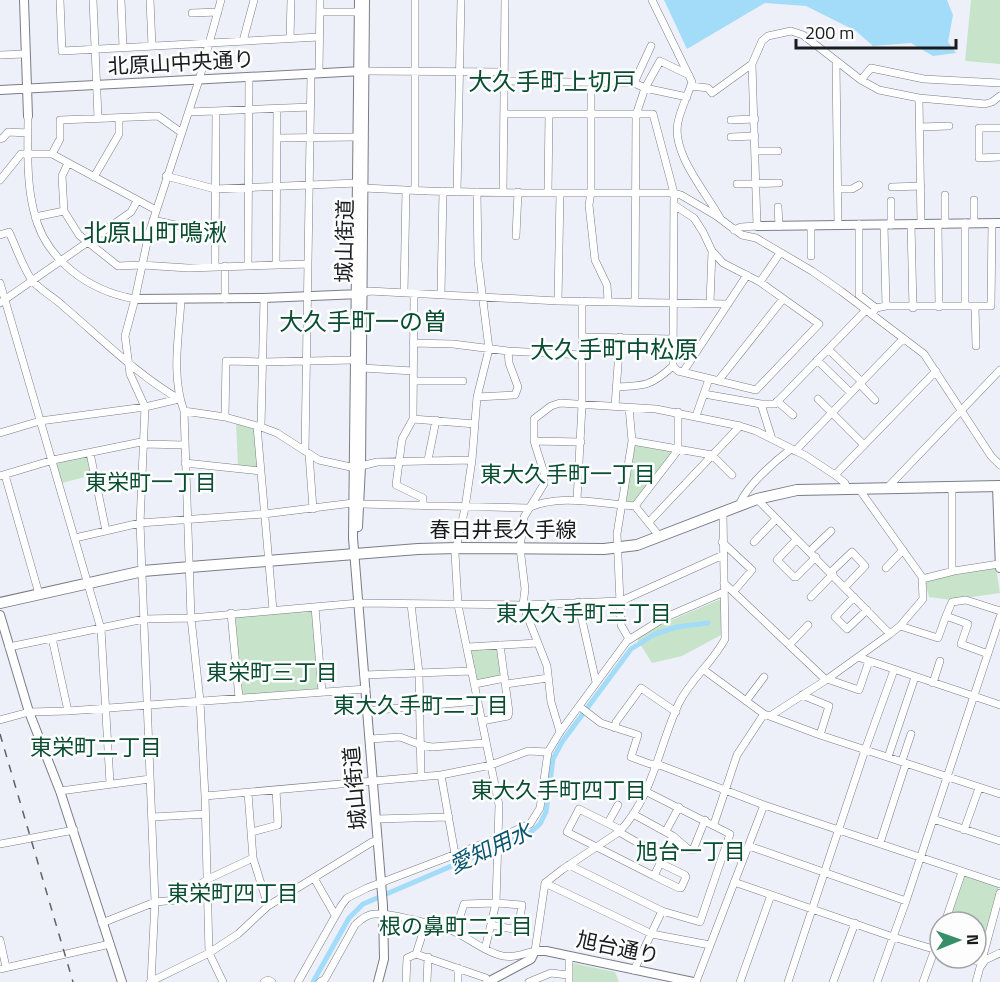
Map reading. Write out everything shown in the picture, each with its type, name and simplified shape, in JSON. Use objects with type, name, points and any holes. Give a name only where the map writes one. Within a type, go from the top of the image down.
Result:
[{"type":"main road","name":"春日井長久手線","points":[[0,603],[143,571],[457,548],[617,548],[637,545],[660,537],[757,499],[797,490],[998,486]]},
{"type":"street","points":[[24,0],[30,192],[35,217],[47,243],[61,261],[96,288],[135,299],[264,298],[359,294],[369,291],[441,293],[558,301],[728,304]]},
{"type":"street","points":[[60,0],[62,51],[319,37]]},
{"type":"street","points":[[93,0],[98,118]]},
{"type":"street","points":[[121,0],[123,47]]},
{"type":"street","points":[[150,0],[152,46]]},
{"type":"street","points":[[221,0],[199,80],[153,220],[125,336],[130,374],[145,407],[141,523],[155,902],[150,982],[209,953],[238,934],[268,906],[378,840]]},
{"type":"street","points":[[243,41],[254,0]]},
{"type":"street","points":[[290,38],[291,0]]},
{"type":"street","points":[[313,509],[307,452],[306,362],[310,107],[319,37],[320,0]]},
{"type":"street","name":"城山街道","points":[[358,467],[354,360],[359,294],[361,185],[362,71],[359,0]]},
{"type":"street","name":"城山街道","points":[[361,185],[358,137],[365,0]]},
{"type":"street","points":[[415,190],[416,0]]},
{"type":"street","points":[[457,192],[461,0]]},
{"type":"street","points":[[503,192],[505,0]]},
{"type":"street","points":[[652,0],[692,82],[677,128],[683,153],[722,222]]},
{"type":"street","points":[[192,13],[218,12]]},
{"type":"street","points":[[320,12],[359,12]]},
{"type":"street","points":[[757,226],[752,64],[762,41],[768,36],[791,31],[803,35],[861,80],[888,93],[985,104],[1000,96]]},
{"type":"street","points":[[634,83],[651,46]]},
{"type":"street","points":[[0,55],[25,54]]},
{"type":"street","points":[[635,302],[636,115],[645,88],[660,61],[689,75]]},
{"type":"street","points":[[836,61],[838,225]]},
{"type":"street","points":[[691,86],[708,88],[712,93],[752,64]]},
{"type":"street","points":[[861,80],[871,68],[924,80],[1000,83]]},
{"type":"street","points":[[362,71],[460,72],[591,83],[634,83],[645,88],[687,97]]},
{"type":"street","name":"北原山中央通り","points":[[0,90],[362,71]]},
{"type":"street","points":[[248,265],[249,78]]},
{"type":"street","points":[[591,83],[589,205],[595,260],[607,285],[608,301]]},
{"type":"street","points":[[919,98],[921,224]]},
{"type":"street","points":[[189,112],[310,107]]},
{"type":"street","points":[[276,265],[277,109]]},
{"type":"street","points":[[215,266],[216,112]]},
{"type":"street","points":[[504,114],[653,114],[674,193],[673,366],[656,382],[616,387]]},
{"type":"street","points":[[548,192],[549,114]]},
{"type":"street","points":[[52,154],[60,139],[60,120],[158,116],[182,133]]},
{"type":"street","points":[[94,177],[119,134],[119,117]]},
{"type":"street","points":[[731,120],[754,120]]},
{"type":"street","points":[[920,127],[949,126]]},
{"type":"street","points":[[1000,128],[979,128],[979,158],[1000,157]]},
{"type":"street","points":[[0,139],[8,132],[28,134]]},
{"type":"street","points":[[731,137],[755,136]]},
{"type":"street","points":[[277,138],[358,137]]},
{"type":"street","points":[[756,151],[778,151]]},
{"type":"street","points":[[0,180],[21,154],[52,154],[156,210]]},
{"type":"street","points":[[68,162],[62,176],[64,212],[74,229],[118,266],[188,268],[308,264]]},
{"type":"street","points":[[166,176],[215,189],[309,184],[361,185],[457,192],[674,193],[681,195],[742,235],[756,238],[812,271],[871,311],[924,354],[991,456],[1000,465]]},
{"type":"street","points":[[737,184],[779,183]]},
{"type":"street","points":[[837,189],[852,189],[859,185]]},
{"type":"street","points":[[892,187],[921,186]]},
{"type":"street","points":[[404,293],[406,190]]},
{"type":"street","points":[[441,293],[443,191]]},
{"type":"street","points":[[477,192],[478,261],[489,349],[477,397],[472,460],[455,553],[458,605],[499,805],[496,903],[485,949]]},
{"type":"street","points":[[516,236],[518,192]]},
{"type":"street","points":[[558,301],[560,193]]},
{"type":"street","points":[[939,307],[945,195]]},
{"type":"street","points":[[965,306],[969,223],[974,200]]},
{"type":"street","points":[[2,302],[132,212],[137,201]]},
{"type":"street","points":[[885,306],[891,201]]},
{"type":"street","points":[[673,366],[682,372],[756,390],[819,324],[760,282],[723,263],[712,251],[704,232],[694,218],[674,206]]},
{"type":"street","points":[[778,207],[779,226]]},
{"type":"street","points":[[35,217],[64,212]]},
{"type":"street","points":[[153,220],[215,234]]},
{"type":"street","points":[[734,230],[741,226],[996,223],[991,306]]},
{"type":"street","points":[[859,224],[859,294],[871,311]]},
{"type":"street","points":[[911,224],[913,308]]},
{"type":"street","points":[[811,225],[811,256]]},
{"type":"street","points":[[0,234],[9,232],[32,280],[110,349],[128,360],[159,388],[179,399]]},
{"type":"street","points":[[710,303],[712,251]]},
{"type":"street","points":[[760,282],[780,253]]},
{"type":"street","points":[[225,266],[225,299]]},
{"type":"street","points":[[682,372],[747,275]]},
{"type":"street","points":[[0,283],[2,302],[53,460],[101,629],[110,783]]},
{"type":"street","name":"城山街道","points":[[359,294],[362,368],[355,555],[383,911],[384,959],[378,982]]},
{"type":"street","points":[[414,294],[413,419],[402,440],[396,485],[423,498],[423,505]]},
{"type":"street","points":[[264,298],[259,426],[260,471],[273,610]]},
{"type":"street","points":[[718,381],[783,299]]},
{"type":"street","points":[[181,300],[176,377],[179,399],[184,411],[191,618],[200,701],[206,814],[209,953],[223,982]]},
{"type":"street","points":[[577,500],[582,405],[582,301]]},
{"type":"street","points":[[704,394],[761,405],[774,404],[828,349],[871,311],[885,306],[1000,307]]},
{"type":"street","points":[[975,306],[975,346]]},
{"type":"street","points":[[582,337],[672,339]]},
{"type":"street","points":[[615,406],[620,337]]},
{"type":"street","points":[[739,506],[750,488],[782,456],[793,450],[832,413],[903,339]]},
{"type":"street","points":[[413,343],[453,344],[508,351],[582,355]]},
{"type":"street","points":[[828,349],[875,399]]},
{"type":"street","points":[[477,397],[515,396],[518,387],[509,363],[508,351]]},
{"type":"street","points":[[225,417],[226,361],[354,360]]},
{"type":"street","points":[[817,360],[851,393]]},
{"type":"street","points":[[362,368],[413,371]]},
{"type":"street","points":[[887,488],[1000,370]]},
{"type":"street","points":[[835,475],[936,371]]},
{"type":"street","points":[[696,416],[709,379]]},
{"type":"street","points":[[413,381],[463,381]]},
{"type":"street","points":[[0,433],[40,421],[145,407],[179,399]]},
{"type":"street","points":[[818,399],[864,445]]},
{"type":"street","points":[[777,401],[793,416]]},
{"type":"street","points":[[560,732],[551,702],[547,666],[523,605],[525,589],[520,548],[524,517],[544,484],[544,473],[534,441],[534,419],[545,410],[560,403],[629,407],[696,416],[756,431],[835,475],[845,483],[847,489]]},
{"type":"street","points":[[761,405],[772,439]]},
{"type":"street","points":[[629,407],[632,441],[617,548],[621,625],[629,639]]},
{"type":"street","points":[[184,411],[225,417],[259,426],[277,433],[319,460],[358,467],[377,462],[472,460]]},
{"type":"street","points":[[635,506],[678,450],[678,412]]},
{"type":"street","points":[[413,419],[475,424]]},
{"type":"street","points":[[428,460],[436,420]]},
{"type":"street","points":[[649,522],[740,426]]},
{"type":"street","points":[[534,441],[581,442]]},
{"type":"street","points":[[632,441],[712,455],[732,475]]},
{"type":"street","points":[[39,594],[2,475],[53,460],[141,442],[185,445]]},
{"type":"street","points":[[90,453],[106,531]]},
{"type":"street","points":[[185,464],[260,471]]},
{"type":"street","points":[[922,579],[952,571],[1000,566],[998,486]]},
{"type":"street","points":[[952,487],[952,571]]},
{"type":"street","points":[[714,824],[737,755],[767,715],[802,695],[890,634],[923,599],[922,579],[859,489]]},
{"type":"street","points":[[757,499],[890,634]]},
{"type":"street","points":[[75,538],[141,523],[187,521],[356,504],[528,508],[543,502],[577,500],[635,506],[660,537]]},
{"type":"street","points":[[406,982],[407,958],[416,954],[486,978],[488,982],[531,959],[535,951],[546,883],[620,831],[633,814],[657,764],[680,701],[718,652],[725,639],[723,513]]},
{"type":"street","points":[[754,542],[776,519]]},
{"type":"street","points":[[810,551],[831,531]]},
{"type":"street","points":[[796,540],[777,560],[794,577],[816,557]]},
{"type":"street","points":[[722,542],[752,570],[734,591]]},
{"type":"street","points":[[886,568],[903,550]]},
{"type":"street","points":[[811,597],[852,552],[865,566],[845,587]]},
{"type":"street","points":[[9,647],[144,619],[191,618],[359,603],[523,605],[621,601],[723,555]]},
{"type":"street","points":[[724,583],[826,679],[860,690],[869,661]]},
{"type":"street","points":[[298,982],[347,898],[455,854],[498,840],[525,827],[536,817],[543,796],[548,752],[560,732],[629,639],[664,618],[724,592]]},
{"type":"street","points":[[854,597],[835,617],[848,629],[867,610]]},
{"type":"street","points":[[900,626],[938,638],[952,602],[966,600],[1000,611]]},
{"type":"street","points":[[578,602],[596,682]]},
{"type":"street","points":[[411,604],[419,673],[421,777]]},
{"type":"street","points":[[315,607],[322,692]]},
{"type":"street","points":[[231,614],[239,698]]},
{"type":"street","points":[[0,615],[29,712],[74,830],[122,982]]},
{"type":"street","points":[[946,616],[968,624],[961,644],[988,654]]},
{"type":"street","points":[[877,982],[1000,617]]},
{"type":"street","points":[[789,645],[808,625]]},
{"type":"street","points":[[52,638],[68,711]]},
{"type":"street","points":[[468,647],[537,643]]},
{"type":"street","points":[[482,721],[508,716],[500,645]]},
{"type":"street","points":[[858,657],[1000,705]]},
{"type":"street","points":[[933,683],[940,661]]},
{"type":"street","points":[[704,670],[767,715],[820,735],[1000,794]]},
{"type":"street","points":[[788,982],[894,670]]},
{"type":"street","points":[[364,675],[472,671]]},
{"type":"street","points":[[746,701],[764,677]]},
{"type":"street","points":[[888,757],[915,677]]},
{"type":"street","points":[[475,684],[548,678]]},
{"type":"street","points":[[0,720],[29,712],[366,688]]},
{"type":"street","points":[[615,728],[616,722],[641,688],[676,712]]},
{"type":"street","points":[[802,695],[829,706],[820,735]]},
{"type":"street","points":[[367,711],[478,701]]},
{"type":"street","points":[[580,707],[599,721],[638,735],[631,757],[650,764],[657,764],[764,805],[1000,884]]},
{"type":"street","points":[[880,843],[911,734]]},
{"type":"street","points":[[370,740],[400,737],[432,747],[486,743]]},
{"type":"street","points":[[205,796],[441,775],[491,765],[528,751],[548,752]]},
{"type":"street","points":[[441,775],[455,854]]},
{"type":"street","points":[[60,790],[150,779]]},
{"type":"street","points":[[964,830],[979,788]]},
{"type":"street","points":[[252,832],[278,825],[276,790]]},
{"type":"street","points":[[569,865],[663,911],[700,922],[730,834],[645,791]]},
{"type":"street","points":[[248,793],[253,858],[268,906]]},
{"type":"street","points":[[608,823],[618,805]]},
{"type":"street","points":[[694,982],[764,805]]},
{"type":"street","points":[[666,831],[679,807]]},
{"type":"street","points":[[579,809],[620,831],[685,875],[681,888],[567,832],[579,809]]},
{"type":"street","points":[[153,817],[206,814]]},
{"type":"street","points":[[633,814],[666,831],[688,849],[693,850],[705,820]]},
{"type":"street","points":[[376,819],[449,817]]},
{"type":"street","points":[[933,819],[1000,841]]},
{"type":"street","points":[[0,844],[74,830]]},
{"type":"street","points":[[654,876],[674,836]]},
{"type":"street","points":[[749,846],[906,901]]},
{"type":"street","points":[[102,923],[155,902],[177,900],[208,879],[253,858]]},
{"type":"street","points":[[949,910],[962,872]]},
{"type":"street","points":[[314,878],[335,915]]},
{"type":"street","points":[[734,882],[928,947]]},
{"type":"street","points":[[546,883],[651,934],[710,945]]},
{"type":"street","points":[[988,937],[1000,892]]},
{"type":"street","points":[[740,982],[771,895]]},
{"type":"street","points":[[455,932],[464,904],[522,905],[518,930],[491,925]]},
{"type":"street","points":[[323,981],[360,920],[383,911],[455,932],[500,956],[513,957],[535,951]]},
{"type":"street","points":[[634,970],[663,911]]},
{"type":"street","points":[[416,954],[426,923]]},
{"type":"street","points":[[833,982],[855,923]]},
{"type":"street","points":[[0,940],[3,968],[110,944]]},
{"type":"street","name":"旭台通り","points":[[535,951],[546,951],[694,982]]},
{"type":"street","points":[[426,982],[428,957]]},
{"type":"street","points":[[529,982],[539,980],[551,973],[568,978],[569,957]]},
{"type":"street","points":[[458,968],[458,982]]},
{"type":"street","points":[[264,982],[268,980],[272,982]]},
{"type":"green space","points":[[971,0],[1000,0],[1000,64],[965,61]]},
{"type":"green space","points":[[236,424],[255,428],[258,468],[238,466]]},
{"type":"green space","points":[[635,445],[672,452],[634,503],[626,501]]},
{"type":"green space","points":[[88,455],[92,475],[62,483],[55,462]]},
{"type":"green space","points":[[996,568],[1000,593],[951,600],[929,597],[925,580]]},
{"type":"green space","points":[[719,600],[722,601],[723,634],[682,656],[652,663],[637,639],[655,627]]},
{"type":"green space","points":[[313,611],[319,689],[242,695],[235,616]]},
{"type":"green space","points":[[500,649],[501,677],[476,680],[471,650]]},
{"type":"green space","points":[[965,876],[999,886],[988,926],[988,910],[952,910]]},
{"type":"green space","points":[[572,963],[615,972],[619,982],[573,982]]},
{"type":"water","points":[[664,0],[947,0],[953,15],[948,42],[956,53],[933,56],[911,43],[873,46],[856,31],[806,6],[765,3],[687,49]]},
{"type":"waterway","name":"愛知用水","points":[[313,982],[349,918],[363,904],[531,832],[540,824],[546,812],[553,759],[562,742],[631,649],[655,634],[677,627],[708,623]]},
{"type":"railway","points":[[0,734],[73,982]]},
{"type":"district","name":"大久手町上切戸","points":[[552,82]]},
{"type":"district","name":"北原山町鳴湫","points":[[155,233]]},
{"type":"district","name":"大久手町一の曽","points":[[363,322]]},
{"type":"district","name":"大久手町中松原","points":[[614,350]]},
{"type":"district","name":"東大久手町一丁目","points":[[568,474]]},
{"type":"district","name":"東栄町一丁目","points":[[151,482]]},
{"type":"district","name":"東大久手町三丁目","points":[[584,613]]},
{"type":"district","name":"東栄町三丁目","points":[[272,672]]},
{"type":"district","name":"東大久手町二丁目","points":[[421,705]]},
{"type":"district","name":"東栄町二丁目","points":[[96,747]]},
{"type":"district","name":"東大久手町四丁目","points":[[559,790]]},
{"type":"district","name":"旭台一丁目","points":[[691,851]]},
{"type":"district","name":"東栄町四丁目","points":[[233,893]]},
{"type":"district","name":"根の鼻町二丁目","points":[[456,926]]}]
